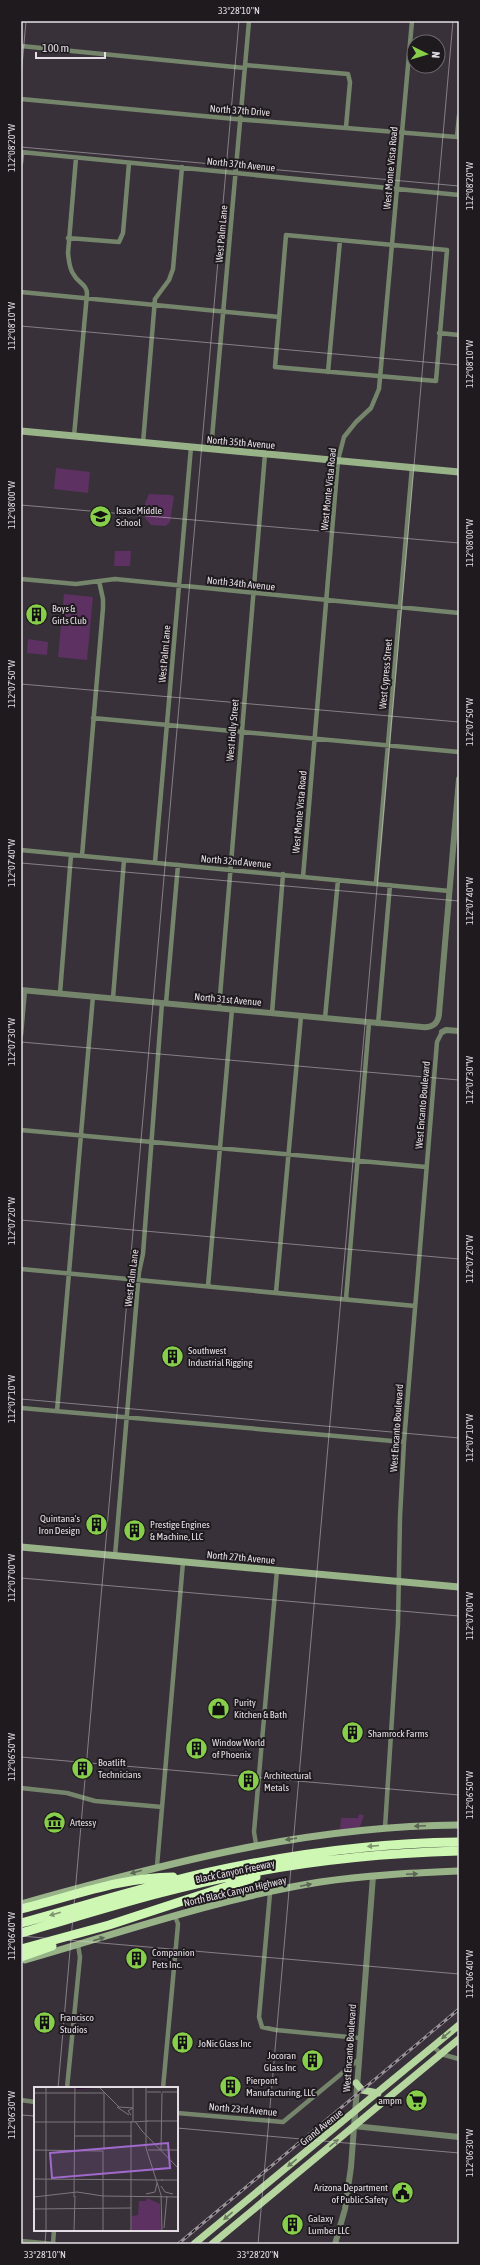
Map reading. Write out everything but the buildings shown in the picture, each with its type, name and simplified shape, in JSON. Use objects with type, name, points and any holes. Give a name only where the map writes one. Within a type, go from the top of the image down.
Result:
[{"type":"highway","name":"Black Canyon Freeway","points":[[21,1923],[186,1877],[279,1858],[327,1851],[397,1844],[457,1842]]},
{"type":"highway","points":[[21,1933],[172,1890],[242,1874],[322,1861],[396,1854],[459,1851]]},
{"type":"highway","name":"Black Canyon Freeway","points":[[21,1939],[173,1896],[256,1877],[360,1863],[459,1857]]},
{"type":"highway","points":[[21,1909],[131,1882],[157,1877],[186,1877]]},
{"type":"highway","points":[[21,1949],[109,1925],[213,1893],[256,1877]]},
{"type":"highway","points":[[21,1957],[109,1925]]},
{"type":"main road","name":"North 35th Avenue","points":[[21,431],[459,472]]},
{"type":"main road","name":"North 27th Avenue","points":[[21,1547],[459,1587]]},
{"type":"main road","points":[[21,1904],[157,1866],[256,1844],[385,1828],[459,1825]]},
{"type":"main road","name":"North Black Canyon Highway","points":[[21,1961],[175,1916],[320,1882],[373,1876],[459,1871]]},
{"type":"main road","name":"Grand Avenue","points":[[194,2244],[459,2025]]},
{"type":"main road","name":"Grand Avenue","points":[[212,2244],[459,2039]]},
{"type":"main road","points":[[356,2083],[362,2090],[378,2093]]},
{"type":"main road","points":[[254,2194],[261,2203]]},
{"type":"street","name":"West Palm Lane","points":[[211,449],[249,21]]},
{"type":"street","name":"West Monte Vista Road","points":[[303,877],[338,460],[344,438],[373,404],[381,376],[412,21]]},
{"type":"street","points":[[21,46],[348,74],[350,82],[346,127]]},
{"type":"street","name":"North 37th Drive","points":[[21,99],[235,119],[241,118],[457,137],[459,116]]},
{"type":"street","points":[[21,152],[21,163]]},
{"type":"street","name":"North 37th Avenue","points":[[21,152],[459,195]]},
{"type":"street","points":[[74,436],[87,290],[74,276],[69,264],[68,238],[76,158]]},
{"type":"street","points":[[68,238],[120,242],[123,233],[129,163]]},
{"type":"street","points":[[143,442],[155,298],[169,280],[173,269],[182,168]]},
{"type":"street","points":[[286,235],[340,240],[447,250],[436,381],[275,367],[286,235]]},
{"type":"street","points":[[328,372],[340,240]]},
{"type":"street","points":[[21,292],[279,316]]},
{"type":"street","points":[[440,333],[459,335]]},
{"type":"street","name":"West Palm Lane","points":[[155,862],[191,447]]},
{"type":"street","name":"West Holly Street","points":[[219,1008],[265,454]]},
{"type":"street","name":"West Cypress Street","points":[[376,883],[412,467]]},
{"type":"street","name":"North 34th Avenue","points":[[21,579],[76,584],[115,580],[459,613]]},
{"type":"street","points":[[82,856],[103,608],[99,581]]},
{"type":"street","points":[[93,718],[459,752]]},
{"type":"street","points":[[449,891],[459,779]]},
{"type":"street","name":"North 32nd Avenue","points":[[21,850],[449,891]]},
{"type":"street","points":[[60,993],[71,855]]},
{"type":"street","points":[[113,998],[124,860]]},
{"type":"street","name":"West Palm Lane","points":[[115,1556],[138,1280],[143,1254],[151,1142],[178,865]]},
{"type":"street","points":[[272,1013],[283,874]]},
{"type":"street","points":[[325,1018],[338,880]]},
{"type":"street","points":[[378,1024],[390,885]]},
{"type":"street","name":"North 31st Avenue","points":[[23,990],[378,1024],[422,1027],[432,1026],[437,1021],[439,1014],[449,891]]},
{"type":"street","points":[[21,1035],[23,990]]},
{"type":"street","points":[[57,1411],[94,996]]},
{"type":"street","points":[[208,1286],[232,1009]]},
{"type":"street","points":[[276,1292],[300,1016]]},
{"type":"street","points":[[346,1299],[369,1023]]},
{"type":"street","points":[[442,1032],[448,1030],[459,1031]]},
{"type":"street","name":"West Encanto Boulevard","points":[[385,1828],[400,1582],[400,1517],[404,1442],[437,1042],[442,1032]]},
{"type":"street","points":[[21,1130],[426,1167]]},
{"type":"street","points":[[21,1269],[415,1306]]},
{"type":"street","points":[[21,1408],[404,1442]]},
{"type":"street","points":[[157,1866],[183,1562]]},
{"type":"street","points":[[256,1844],[254,1832],[277,1570]]},
{"type":"street","points":[[21,1788],[67,1794],[95,1801],[162,1807]]},
{"type":"street","name":"West Encanto Boulevard","points":[[335,2244],[347,2199],[373,1876]]},
{"type":"street","points":[[270,1893],[259,2017],[262,2027],[276,2030],[359,2038]]},
{"type":"street","points":[[162,2087],[178,1924],[175,1916]]},
{"type":"street","points":[[68,2087],[80,1957],[78,1945]]},
{"type":"street","points":[[433,2046],[441,2054],[459,2059]]},
{"type":"street","name":"North 23rd Avenue","points":[[178,2113],[283,2122],[358,2060]]},
{"type":"street","points":[[21,2100],[34,2102]]},
{"type":"street","points":[[354,2126],[459,2137]]},
{"type":"street","points":[[21,2241],[54,2244],[54,2231]]},
{"type":"shaded area","points":[[56,468],[90,472],[88,493],[54,489]]},
{"type":"shaded area","points":[[149,494],[171,495],[174,497],[170,522],[166,526],[151,525],[145,518],[145,503]]},
{"type":"shaded area","points":[[115,551],[131,551],[130,566],[114,566]]},
{"type":"shaded area","points":[[64,594],[93,597],[87,660],[58,657]]},
{"type":"shaded area","points":[[28,639],[48,642],[47,655],[27,653]]},
{"type":"shaded area","points":[[359,1814],[364,1815],[360,1827],[340,1830],[341,1818],[358,1818]]},
{"type":"railway","points":[[178,2244],[459,2009]]},
{"type":"place","name":"Isaac Middle School","points":[[101,516]]},
{"type":"place","name":"Boys & Girls Club","points":[[37,614]]},
{"type":"place","name":"Southwest Industrial Rigging","points":[[173,1356]]},
{"type":"place","name":"Quintana's Iron Design","points":[[96,1524]]},
{"type":"place","name":"Prestige Engines & Machine, LLC","points":[[135,1530]]},
{"type":"place","name":"Purity Kitchen & Bath","points":[[218,1708]]},
{"type":"place","name":"Shamrock Farms","points":[[352,1733]]},
{"type":"place","name":"Window World of Phoenix","points":[[196,1748]]},
{"type":"place","name":"Boatlift Technicians","points":[[83,1768]]},
{"type":"place","name":"Architectural Metals","points":[[249,1781]]},
{"type":"place","name":"Artessy","points":[[55,1822]]},
{"type":"place","name":"Companion Pets Inc.","points":[[136,1958]]},
{"type":"place","name":"Francisco Studios","points":[[44,2023]]},
{"type":"place","name":"JoNic Glass Inc","points":[[182,2043]]},
{"type":"place","name":"Jocoran Glass Inc","points":[[312,2061]]},
{"type":"place","name":"Pierpont Manufacturing, LLC","points":[[231,2086]]},
{"type":"place","name":"ampm","points":[[417,2100]]},
{"type":"place","name":"Arizona Department of Public Safety","points":[[403,2193]]},
{"type":"place","name":"Galaxy Lumber LLC","points":[[292,2224]]}]
